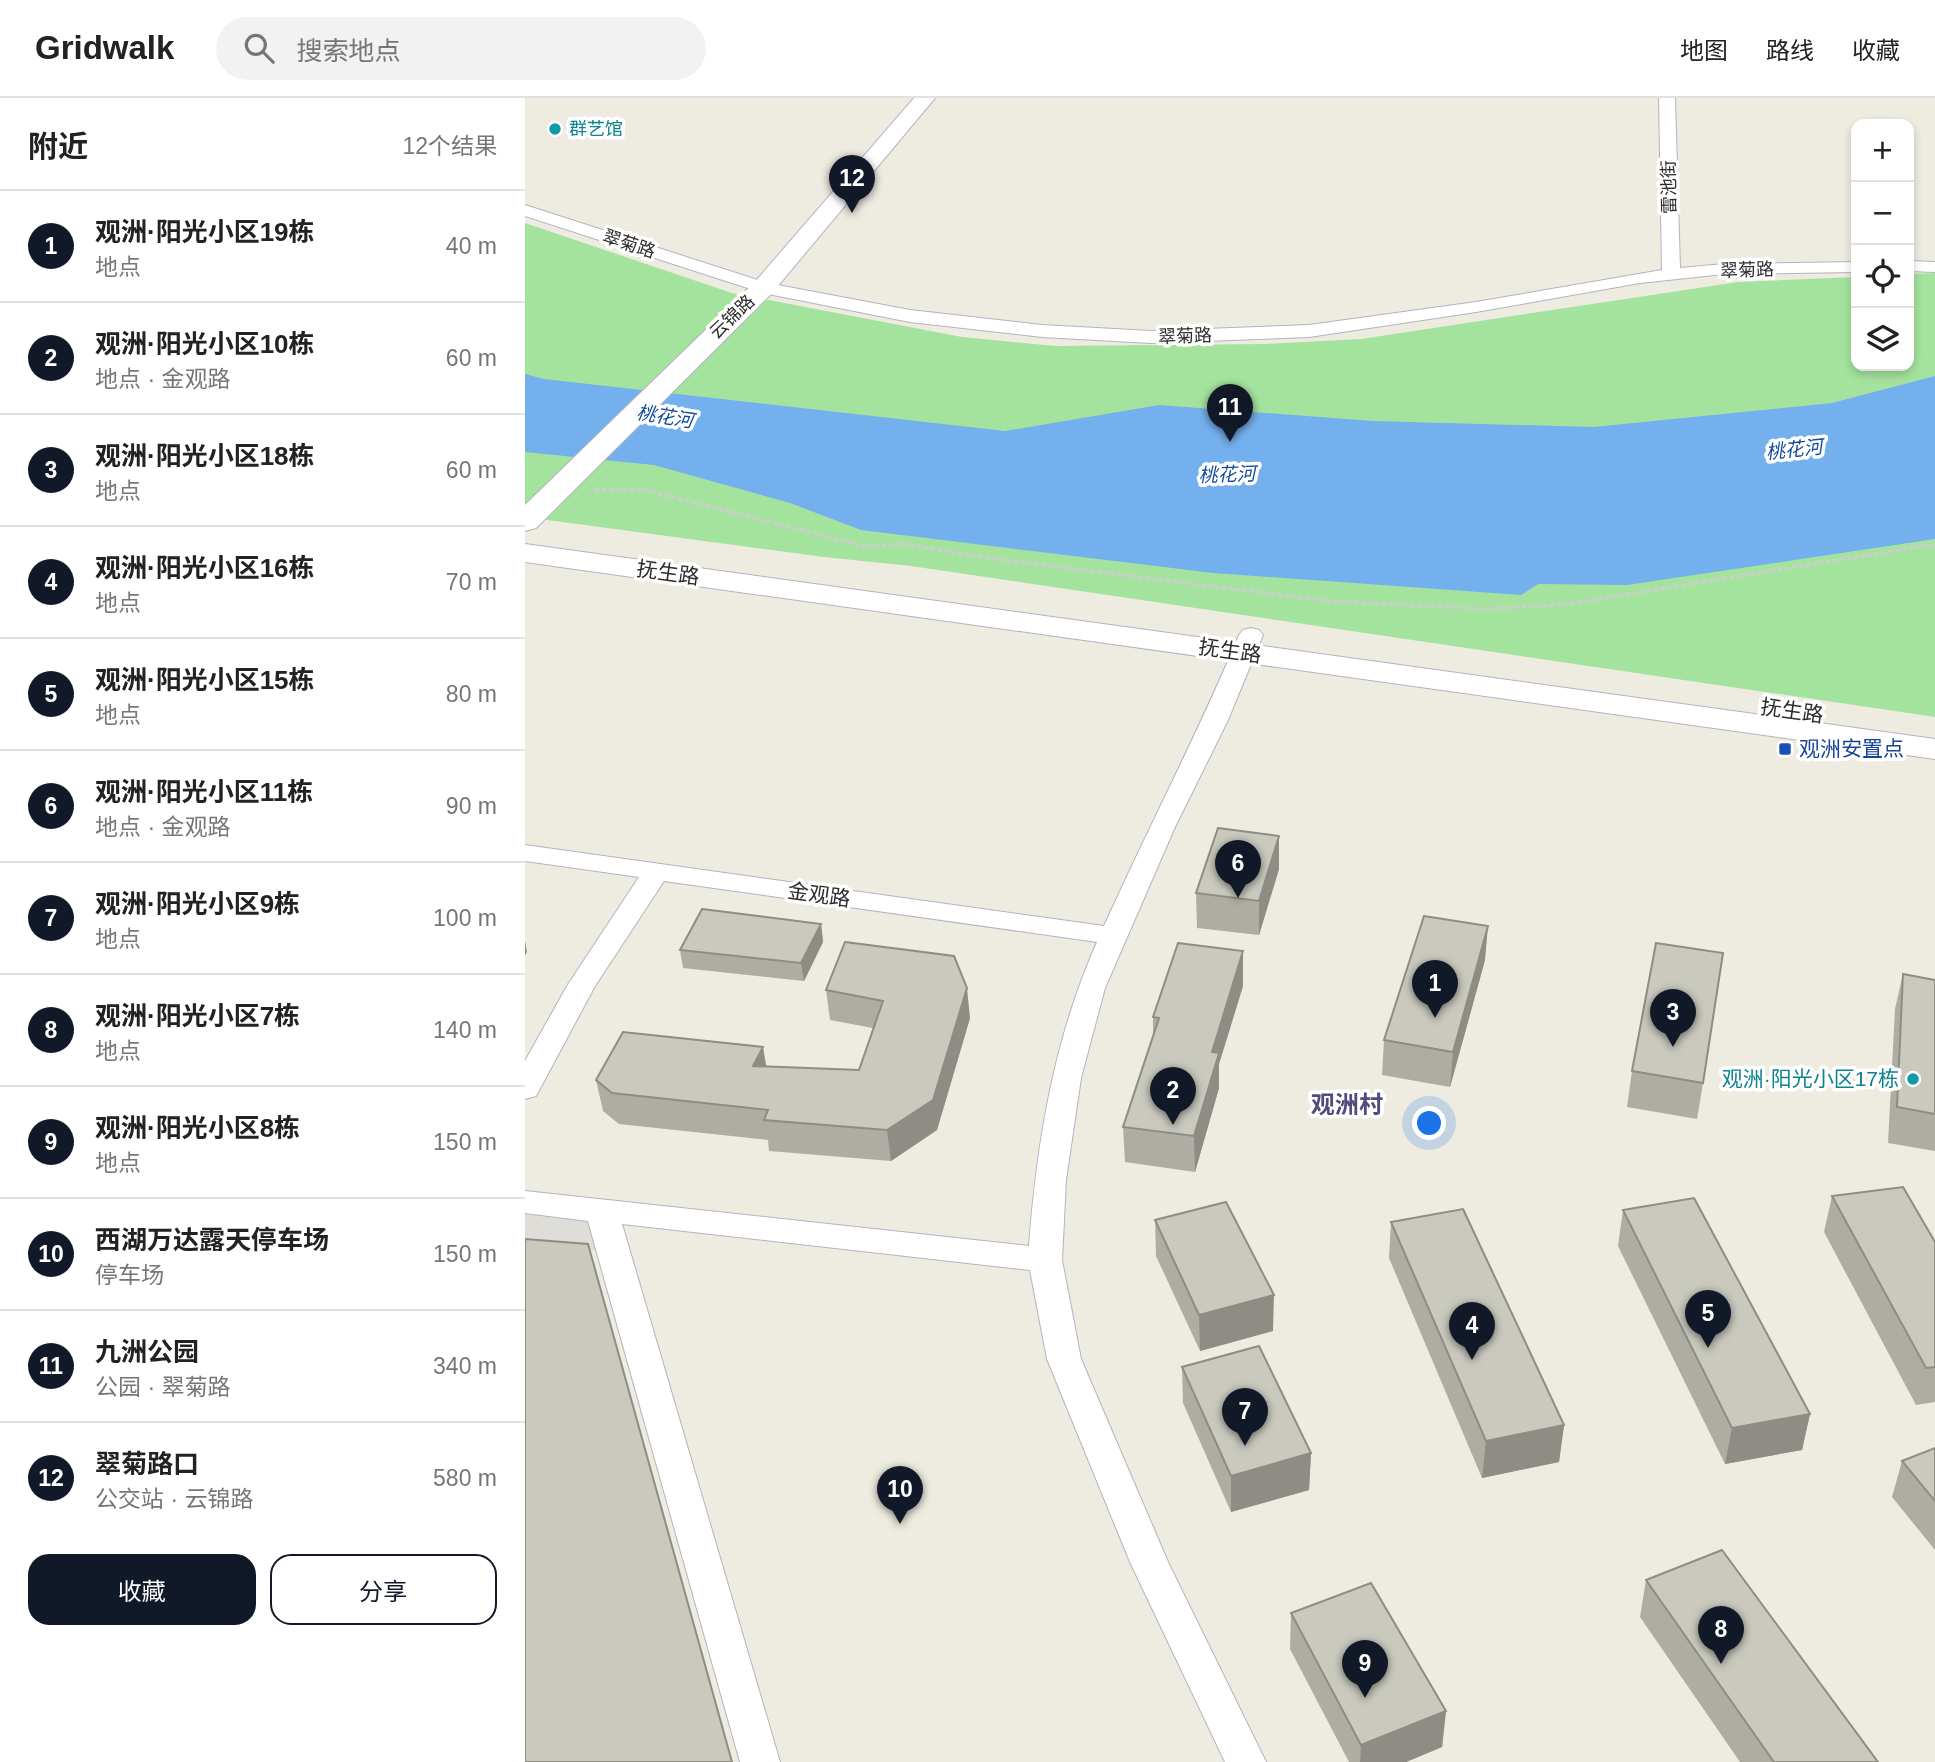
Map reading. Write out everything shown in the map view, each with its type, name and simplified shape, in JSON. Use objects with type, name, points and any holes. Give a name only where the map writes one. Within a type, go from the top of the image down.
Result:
[{"type":"main road","name":"云锦路","points":[[525,522],[762,288],[925,98]]},
{"type":"main road","name":"抚生路","points":[[525,536],[1935,749]]},
{"type":"main road","name":"抚生路","points":[[525,553],[1935,731]]},
{"type":"street","name":"雷池街","points":[[1667,98],[1671,275]]},
{"type":"street","name":"翠菊路","points":[[525,211],[762,288],[910,316],[1042,331],[1151,337],[1309,331],[1671,275],[1724,270],[1851,267]]},
{"type":"street","points":[[1914,267],[1935,267]]},
{"type":"street","points":[[1246,1762],[1149,1562],[1064,1359],[1045,1260],[1050,1180],[1066,1078],[1091,988],[1162,827],[1216,720],[1247,644]]},
{"type":"street","name":"金观路","points":[[525,853],[1113,936]]},
{"type":"street","points":[[525,1089],[582,986],[656,872]]},
{"type":"street","points":[[525,1202],[1045,1260]]},
{"type":"street","points":[[602,1210],[760,1762]]},
{"type":"path","points":[[570,480],[645,490],[863,547],[929,546],[966,555],[1328,601],[1486,609],[1569,604],[1935,544]]},
{"type":"green space","points":[[525,223],[732,293],[962,337],[1055,346],[1267,344],[1361,339],[1738,282],[1851,277],[1851,371],[1914,371],[1914,274],[1935,273],[1935,717],[911,566],[525,517]]},
{"type":"shaded area","points":[[525,1202],[602,1211],[614,1252],[525,1243]]},
{"type":"water","name":"桃花河","points":[[525,374],[544,379],[1005,431],[1159,405],[1373,421],[1594,427],[1832,403],[1935,376],[1935,539],[1627,585],[1538,584],[1521,595],[1213,573],[861,530],[790,503],[654,465],[525,452]]},
{"type":"building","points":[[1218,828],[1279,836],[1259,901],[1196,893]]},
{"type":"building","points":[[702,909],[821,924],[801,963],[680,950]]},
{"type":"building","points":[[1424,916],[1488,926],[1453,1052],[1384,1040]]},
{"type":"building","points":[[845,942],[954,956],[967,988],[933,1100],[887,1130],[764,1120],[768,1110],[612,1093],[596,1080],[623,1032],[763,1047],[753,1066],[859,1070],[883,1001],[826,990]]},
{"type":"building","points":[[1178,943],[1243,951],[1212,1052],[1219,1053],[1194,1136],[1123,1127],[1159,1018],[1153,1017]]},
{"type":"building","points":[[1656,943],[1723,953],[1703,1083],[1632,1071]]},
{"type":"building","points":[[1903,974],[1935,980],[1935,1114],[1897,1107]]},
{"type":"building","points":[[1903,1187],[1935,1242],[1935,1367],[1926,1368],[1832,1196]]},
{"type":"building","points":[[1694,1198],[1810,1414],[1732,1428],[1623,1210]]},
{"type":"building","points":[[1226,1202],[1274,1295],[1199,1315],[1155,1220]]},
{"type":"building","points":[[1463,1209],[1564,1425],[1486,1441],[1391,1222]]},
{"type":"building","points":[[525,1239],[588,1244],[732,1762],[525,1762]]},
{"type":"building","points":[[1259,1346],[1311,1453],[1231,1476],[1182,1367]]},
{"type":"building","points":[[1935,1448],[1935,1501],[1902,1461]]},
{"type":"building","points":[[1722,1550],[1878,1762],[1774,1762],[1646,1580]]},
{"type":"building","points":[[1371,1583],[1446,1711],[1361,1745],[1291,1613]]},
{"type":"place","name":"群艺馆","points":[[555,129]]},
{"type":"place","name":"翠菊路口","points":[[852,213]]},
{"type":"place","name":"九洲公园","points":[[1230,442]]},
{"type":"place","name":"观洲安置点","points":[[1785,749]]},
{"type":"place","name":"观洲·阳光小区11栋","points":[[1238,898]]},
{"type":"place","name":"观洲·阳光小区19栋","points":[[1435,1018]]},
{"type":"place","name":"观洲·阳光小区18栋","points":[[1673,1047]]},
{"type":"place","name":"观洲·阳光小区17栋","points":[[1913,1079]]},
{"type":"place","name":"观洲·阳光小区10栋","points":[[1173,1125]]},
{"type":"place","name":"观洲·阳光小区15栋","points":[[1708,1348]]},
{"type":"place","name":"观洲·阳光小区16栋","points":[[1472,1360]]},
{"type":"place","name":"观洲·阳光小区9栋","points":[[1245,1446]]},
{"type":"place","name":"西湖万达露天停车场","points":[[900,1524]]},
{"type":"place","name":"观洲·阳光小区7栋","points":[[1721,1664]]},
{"type":"place","name":"观洲·阳光小区8栋","points":[[1365,1698]]},
{"type":"district","name":"观洲村","points":[[1347,1105]]}]
